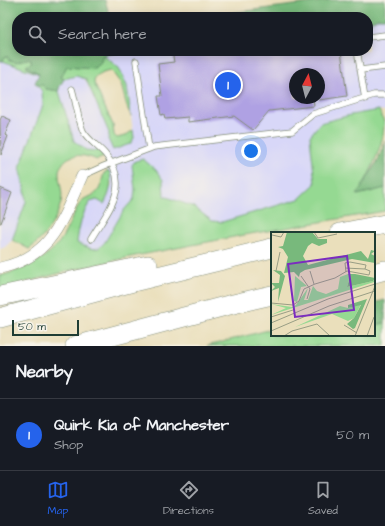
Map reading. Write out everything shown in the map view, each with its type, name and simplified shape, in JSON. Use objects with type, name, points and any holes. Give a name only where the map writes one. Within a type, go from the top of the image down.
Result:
[{"type":"highway","points":[[345,232],[385,224]]},
{"type":"highway","points":[[0,296],[162,262],[271,244]]},
{"type":"highway","points":[[0,318],[133,282],[271,248]]},
{"type":"highway","points":[[375,273],[385,270]]},
{"type":"highway","points":[[75,346],[271,295]]},
{"type":"highway","points":[[89,346],[118,334]]},
{"type":"street","points":[[0,268],[24,261],[35,255],[43,248],[57,229],[82,176]]},
{"type":"lane","points":[[373,36],[385,35]]},
{"type":"lane","points":[[358,56],[365,99]]},
{"type":"lane","points":[[136,61],[149,149]]},
{"type":"lane","points":[[360,70],[385,67]]},
{"type":"lane","points":[[72,89],[84,132],[112,163],[118,178],[118,189],[114,200],[91,239]]},
{"type":"lane","points":[[82,176],[154,147],[292,131],[313,114],[374,95],[385,95]]},
{"type":"shaded area","points":[[378,18],[385,18],[385,111],[379,110],[310,136],[315,184],[299,199],[235,219],[222,222],[212,221],[194,207],[164,196],[133,172],[135,189],[134,199],[124,210],[105,242],[99,248],[92,249],[77,243],[83,214],[90,202],[108,197],[112,184],[104,156],[86,150],[74,141],[59,91],[64,79],[76,76],[85,79],[109,133],[108,139],[130,144],[134,138],[127,86],[104,56],[373,56],[373,20]]},
{"type":"shaded area","points":[[0,61],[39,74],[35,83],[42,91],[43,105],[20,167],[25,189],[26,202],[12,240],[5,247],[0,249]]},
{"type":"green space","points":[[0,0],[105,0],[109,12],[12,12],[12,56],[103,56],[100,64],[94,68],[67,66],[61,77],[64,79],[59,91],[46,89],[42,85],[37,85],[35,83],[39,74],[26,66],[32,63],[30,58],[16,62],[9,60],[8,57],[5,56],[3,61],[0,61]]},
{"type":"green space","points":[[385,0],[385,18],[378,18],[373,20],[373,12],[237,12],[326,1]]},
{"type":"green space","points":[[5,56],[16,62],[30,58],[32,63],[26,67],[39,74],[3,61]]},
{"type":"green space","points":[[103,56],[104,56],[119,68],[127,86],[131,116],[121,84],[111,70],[103,72],[95,77],[94,83],[113,125],[114,135],[117,138],[125,136],[133,130],[134,138],[130,144],[113,150],[108,139],[109,133],[86,79],[76,76],[64,79],[61,77],[67,66],[94,68],[100,64]]},
{"type":"green space","points":[[37,85],[42,85],[46,89],[59,91],[74,141],[86,150],[100,151],[104,157],[97,160],[84,156],[74,156],[70,157],[63,163],[59,171],[62,198],[59,209],[45,234],[29,249],[12,240],[26,202],[25,189],[20,167],[43,105],[42,91]]},
{"type":"green space","points":[[379,110],[384,122],[382,140],[371,170],[358,195],[385,188],[385,211],[244,235],[130,257],[68,271],[0,289],[0,276],[31,265],[44,257],[56,246],[81,202],[98,191],[104,173],[108,171],[110,173],[111,185],[104,204],[97,200],[90,202],[82,217],[77,243],[92,249],[99,248],[105,242],[124,210],[134,199],[135,189],[132,165],[135,161],[143,159],[156,170],[163,180],[164,196],[194,207],[212,221],[222,222],[299,199],[315,184],[310,136],[320,123]]},
{"type":"green space","points":[[385,141],[385,188],[357,195],[378,160]]},
{"type":"green space","points":[[385,300],[385,323],[375,325],[375,303]]},
{"type":"green space","points":[[385,323],[385,346],[207,346],[271,329],[271,336],[375,336],[375,325]]},
{"type":"building","points":[[173,56],[342,56],[347,96],[325,99],[325,68],[289,68],[289,104],[314,104],[314,106],[269,111],[253,130],[234,116],[188,122],[188,117],[165,119],[164,114],[161,115],[158,96],[162,96],[158,64],[174,62]]},
{"type":"building","points":[[2,116],[11,120],[5,135],[8,136],[1,155],[0,120]]},
{"type":"building","points":[[0,188],[12,193],[1,223],[0,223]]},
{"type":"place","name":"Quirk Kia of Manchester","points":[[228,85]]}]
